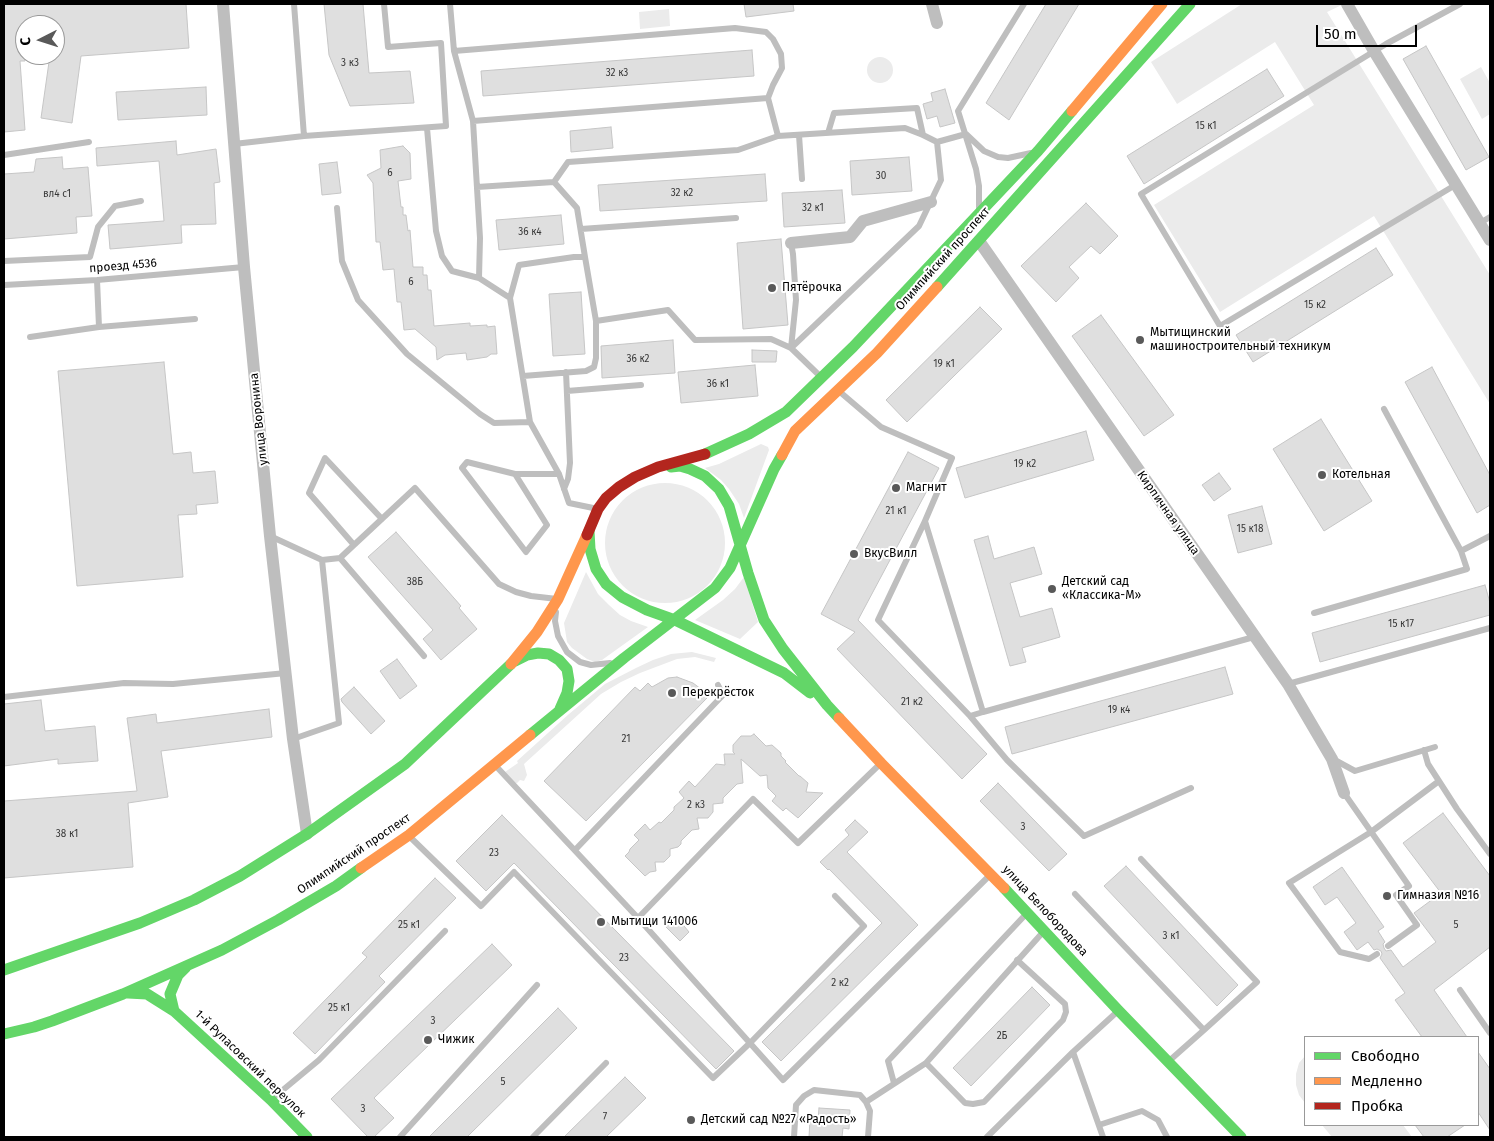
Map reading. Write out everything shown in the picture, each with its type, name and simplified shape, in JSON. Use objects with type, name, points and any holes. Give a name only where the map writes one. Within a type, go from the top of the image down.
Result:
[{"type":"main road","name":"Олимпийский проспект","points":[[4,970],[140,923],[194,900],[240,876],[307,834],[405,764],[514,661],[537,632],[557,601],[598,508],[606,498],[635,477],[658,468],[701,456],[749,434],[786,412],[853,347],[1038,151],[1162,4]]},
{"type":"main road","name":"Олимпийский проспект","points":[[4,1034],[44,1024],[123,994],[191,964],[278,920],[336,886],[409,835],[559,710],[715,588],[730,568],[774,469],[795,431],[877,353],[1187,7],[1194,4]]},
{"type":"main road","name":"Олимпийский проспект","points":[[658,468],[680,466],[690,469],[705,476],[719,489],[729,506],[740,546]]},
{"type":"main road","name":"Олимпийский проспект","points":[[589,528],[590,549],[596,569],[606,584],[622,598],[675,620]]},
{"type":"main road","points":[[740,546],[764,620],[783,649],[827,705]]},
{"type":"main road","points":[[675,620],[784,673],[827,705]]},
{"type":"main road","points":[[514,661],[527,655],[538,654],[549,654],[559,660],[567,669],[569,681],[567,693],[559,710]]},
{"type":"main road","name":"улица Белобородова","points":[[827,705],[881,763],[1028,912],[1118,1010],[1241,1137]]},
{"type":"main road","name":"1-й Рупасовский переулок","points":[[174,1011],[170,1000],[173,985],[178,975],[191,964]]},
{"type":"main road","name":"1-й Рупасовский переулок","points":[[123,994],[146,994],[174,1011],[271,1100],[307,1137]]},
{"type":"street","name":"улица Воронина","points":[[223,4],[244,267],[270,536],[293,739],[307,834]]},
{"type":"street","points":[[932,4],[938,24]]},
{"type":"street","points":[[1346,4],[1457,184],[1485,220],[1490,240]]},
{"type":"street","points":[[791,243],[850,237],[863,221],[930,202]]},
{"type":"street","name":"Кирпичная улица","points":[[979,241],[1288,684],[1332,759],[1344,793]]},
{"type":"lane","points":[[294,4],[304,136]]},
{"type":"lane","points":[[234,144],[304,136],[446,126],[441,43],[388,47],[384,4]]},
{"type":"lane","points":[[450,4],[454,51],[473,121],[480,238],[479,278]]},
{"type":"lane","points":[[979,214],[979,186],[976,169],[958,111],[1024,4]]},
{"type":"lane","points":[[1457,184],[1220,326],[1141,194],[1374,51],[1460,4]]},
{"type":"lane","points":[[454,51],[735,28],[766,32],[773,39],[781,54],[782,68],[772,85],[768,98],[778,136]]},
{"type":"lane","points":[[473,121],[768,98]]},
{"type":"lane","points":[[828,133],[834,113],[917,108],[923,135]]},
{"type":"lane","points":[[427,128],[436,230],[442,256],[452,271],[479,278],[510,298]]},
{"type":"lane","points":[[554,182],[568,162],[738,150],[778,136],[905,128],[938,142],[966,134]]},
{"type":"lane","points":[[966,134],[984,151],[998,156],[1008,158],[1038,151]]},
{"type":"lane","points":[[799,135],[802,180]]},
{"type":"lane","points":[[4,155],[89,142]]},
{"type":"lane","points":[[791,348],[920,226],[941,180],[938,142]]},
{"type":"lane","points":[[477,187],[554,182]]},
{"type":"lane","points":[[523,376],[586,371],[594,367],[596,358],[596,321],[577,208],[554,182]]},
{"type":"lane","points":[[4,261],[90,257],[98,228],[115,206],[141,201]]},
{"type":"lane","points":[[337,208],[342,261],[358,300],[407,354],[480,414],[494,423],[530,422]]},
{"type":"lane","points":[[581,229],[736,218]]},
{"type":"lane","points":[[791,243],[796,300],[791,348]]},
{"type":"lane","points":[[585,257],[519,265],[510,298],[530,422],[559,474],[569,503],[598,508]]},
{"type":"lane","name":"проезд 4536","points":[[4,285],[97,280],[244,267]]},
{"type":"lane","points":[[97,280],[100,327]]},
{"type":"lane","points":[[596,321],[668,310],[695,340],[770,339],[791,348],[822,378]]},
{"type":"lane","points":[[30,336],[100,327],[195,320]]},
{"type":"lane","points":[[564,489],[568,479],[570,463],[566,372]]},
{"type":"lane","points":[[567,391],[641,386]]},
{"type":"lane","points":[[837,390],[881,428],[952,458],[925,521],[878,620],[970,716],[1007,760],[1084,836],[1191,788]]},
{"type":"lane","points":[[1314,614],[1467,569],[1461,551],[1384,409]]},
{"type":"lane","points":[[354,546],[309,493],[325,458],[382,520]]},
{"type":"lane","points":[[515,474],[547,525],[526,552],[462,468],[467,462],[515,474],[559,474]]},
{"type":"lane","points":[[270,536],[322,560],[340,558],[416,488],[499,584],[523,594],[557,601],[555,621],[558,636],[568,652],[580,662],[591,665],[624,658]]},
{"type":"lane","points":[[925,521],[983,712]]},
{"type":"lane","points":[[1461,551],[1490,536]]},
{"type":"lane","points":[[340,558],[424,656]]},
{"type":"lane","points":[[293,739],[339,723],[322,560]]},
{"type":"lane","points":[[1288,684],[1490,628]]},
{"type":"lane","points":[[970,716],[1254,637]]},
{"type":"lane","points":[[4,697],[124,683],[173,684],[286,673]]},
{"type":"lane","points":[[575,850],[722,695],[718,684]]},
{"type":"lane","points":[[1332,759],[1355,771],[1435,747]]},
{"type":"lane","points":[[1424,750],[1428,764],[1457,809],[1490,854]]},
{"type":"lane","points":[[638,918],[753,799],[798,843],[881,763]]},
{"type":"lane","points":[[494,764],[638,918],[783,1080],[991,874]]},
{"type":"lane","points":[[1376,954],[1369,959],[1340,952],[1289,883],[1371,832],[1439,781]]},
{"type":"lane","points":[[1344,793],[1409,886],[1396,896],[1417,925],[1388,946]]},
{"type":"lane","points":[[409,835],[481,906],[514,872],[713,1078],[751,1042],[864,926],[835,896]]},
{"type":"lane","points":[[1141,859],[1258,982],[1168,1062]]},
{"type":"lane","points":[[1075,894],[1204,1030]]},
{"type":"lane","points":[[894,1083],[888,1061],[1028,912]]},
{"type":"lane","points":[[866,1102],[926,1063],[1044,930]]},
{"type":"lane","points":[[271,1100],[319,1060],[444,931]]},
{"type":"lane","points":[[926,1063],[965,1103],[984,1102],[1063,1020],[1066,1012],[1065,1004],[1017,960]]},
{"type":"lane","points":[[400,1137],[537,985]]},
{"type":"lane","points":[[1460,990],[1490,1033]]},
{"type":"lane","points":[[987,1137],[1118,1010]]},
{"type":"lane","points":[[1073,1052],[1102,1136]]},
{"type":"lane","points":[[533,1137],[606,1063]]},
{"type":"lane","points":[[794,1137],[796,1105],[804,1096],[814,1090],[860,1095],[870,1111],[868,1137]]},
{"type":"lane","points":[[1099,1125],[1142,1111],[1158,1120],[1167,1137]]},
{"type":"shaded area","points":[[1242,4],[1344,4],[1327,12],[1490,275],[1490,404],[1374,216],[1220,312],[1154,205],[1314,105],[1275,42],[1177,104],[1151,62]]},
{"type":"shaded area","points":[[669,9],[670,26],[640,29],[639,12]]},
{"type":"shaded area","points":[[880,57],[889,61],[893,70],[889,79],[880,83],[871,79],[867,70],[871,61]]},
{"type":"shaded area","points":[[1481,67],[1490,83],[1490,114],[1482,119],[1460,79]]},
{"type":"shaded area","points":[[761,444],[768,447],[769,450],[744,518],[739,504],[729,489],[721,480],[705,468],[719,464]]},
{"type":"shaded area","points":[[665,483],[688,487],[708,500],[721,520],[725,543],[721,566],[708,586],[688,599],[665,603],[642,599],[622,586],[609,566],[605,543],[609,520],[622,500],[642,487]]},
{"type":"shaded area","points":[[586,572],[598,594],[620,615],[648,627],[602,660],[595,662],[587,659],[567,642],[564,623]]},
{"type":"shaded area","points":[[744,577],[758,622],[740,639],[695,620],[723,600]]},
{"type":"shaded area","points":[[692,652],[716,658],[714,662],[695,657],[677,659],[621,682],[601,694],[524,764],[527,775],[524,781],[520,780],[514,784],[505,772],[518,763],[517,761],[605,684],[653,660],[671,654]]},
{"type":"shaded area","points":[[1304,1057],[1304,1102],[1299,1095],[1296,1085],[1299,1063]]},
{"type":"shaded area","points":[[1323,1126],[1404,1126],[1412,1137],[1332,1137]]},
{"type":"building","points":[[4,4],[186,4],[189,48],[81,56],[72,123],[41,118],[49,65],[65,65],[65,15],[15,15],[15,65],[20,65],[25,130],[4,132]]},
{"type":"building","points":[[324,4],[363,4],[369,73],[410,71],[414,103],[350,106],[329,55]]},
{"type":"building","points":[[744,4],[793,4],[794,11],[746,17]]},
{"type":"building","points":[[1046,4],[1079,4],[1009,120],[986,103]]},
{"type":"building","points":[[1426,46],[1489,157],[1466,170],[1403,59]]},
{"type":"building","points":[[752,50],[754,76],[483,96],[481,71]]},
{"type":"building","points":[[1267,69],[1284,96],[1144,184],[1127,156]]},
{"type":"building","points":[[206,87],[207,115],[118,120],[116,92]]},
{"type":"building","points":[[945,89],[955,123],[940,127],[937,116],[927,119],[923,104],[933,101],[931,93]]},
{"type":"building","points":[[611,127],[613,148],[571,152],[570,131]]},
{"type":"building","points":[[176,141],[177,155],[216,149],[220,182],[214,183],[216,224],[181,225],[182,243],[110,249],[108,225],[164,221],[159,161],[97,166],[96,148]]},
{"type":"building","points":[[403,146],[410,153],[411,179],[398,181],[401,207],[403,207],[403,215],[406,215],[408,231],[410,230],[413,267],[423,267],[423,275],[427,275],[428,290],[431,290],[434,326],[470,323],[470,326],[495,326],[497,354],[467,360],[466,353],[445,355],[437,360],[436,347],[415,329],[404,330],[401,302],[397,302],[394,269],[383,270],[380,242],[376,242],[373,183],[367,175],[381,168],[380,150]]},
{"type":"building","points":[[62,157],[63,169],[88,167],[92,216],[76,217],[77,233],[4,239],[4,174],[34,172],[36,159]]},
{"type":"building","points":[[909,157],[912,191],[852,195],[850,161]]},
{"type":"building","points":[[337,162],[341,193],[322,195],[319,164]]},
{"type":"building","points":[[765,174],[767,201],[600,211],[598,185]]},
{"type":"building","points":[[842,190],[845,223],[784,227],[782,193]]},
{"type":"building","points":[[1086,203],[1118,236],[1100,254],[1091,246],[1069,267],[1079,278],[1056,302],[1021,266]]},
{"type":"building","points":[[561,215],[564,244],[499,250],[496,220]]},
{"type":"building","points":[[781,239],[788,325],[743,329],[737,243]]},
{"type":"building","points":[[1376,248],[1393,275],[1253,362],[1236,335]]},
{"type":"building","points":[[581,292],[585,354],[553,356],[549,294]]},
{"type":"building","points":[[980,307],[1002,329],[907,422],[886,400]]},
{"type":"building","points":[[1101,315],[1174,415],[1144,436],[1072,336]]},
{"type":"building","points":[[673,340],[675,373],[602,378],[601,346]]},
{"type":"building","points":[[752,350],[777,351],[776,362],[752,362]]},
{"type":"building","points":[[164,362],[173,454],[191,452],[193,473],[215,471],[218,503],[196,505],[197,514],[178,515],[183,577],[77,586],[58,371]]},
{"type":"building","points":[[755,365],[758,396],[681,403],[678,372]]},
{"type":"building","points":[[1432,367],[1490,475],[1490,505],[1477,513],[1405,382]]},
{"type":"building","name":"Котельная","points":[[1321,419],[1372,501],[1324,531],[1273,449]]},
{"type":"building","points":[[1086,431],[1094,460],[965,498],[956,468]]},
{"type":"building","points":[[908,452],[939,468],[858,620],[987,754],[962,779],[837,649],[855,632],[821,614]]},
{"type":"building","points":[[1219,473],[1231,489],[1214,501],[1202,485]]},
{"type":"building","points":[[1262,506],[1272,544],[1238,553],[1228,515]]},
{"type":"building","points":[[396,532],[461,606],[459,608],[477,629],[441,660],[423,639],[433,630],[368,557]]},
{"type":"building","points":[[988,536],[994,559],[1034,547],[1042,574],[1010,583],[1020,617],[1052,608],[1060,637],[1022,648],[1026,662],[1010,666],[974,540]]},
{"type":"building","points":[[1485,585],[1490,603],[1490,615],[1320,662],[1312,633]]},
{"type":"building","points":[[397,659],[417,686],[400,699],[380,671]]},
{"type":"building","points":[[1225,667],[1233,694],[1012,754],[1005,727]]},
{"type":"building","points":[[677,677],[693,683],[708,697],[586,821],[544,781],[635,687],[640,691],[648,683],[652,687],[668,678]]},
{"type":"building","points":[[354,687],[385,721],[371,734],[342,702],[341,699]]},
{"type":"building","points":[[41,700],[45,731],[95,726],[98,761],[58,764],[58,759],[4,766],[4,704]]},
{"type":"building","points":[[269,709],[272,737],[161,751],[168,797],[128,803],[133,867],[4,878],[4,801],[137,791],[127,718],[156,714],[157,723]]},
{"type":"building","points":[[754,734],[766,746],[772,745],[781,753],[785,762],[808,783],[806,792],[823,793],[798,818],[786,808],[783,811],[772,801],[776,796],[768,788],[767,775],[760,776],[741,759],[743,783],[737,784],[723,798],[723,803],[713,804],[713,812],[708,818],[697,818],[699,829],[692,830],[678,847],[670,849],[670,856],[664,862],[655,862],[656,871],[650,872],[645,876],[625,856],[639,840],[634,835],[645,824],[650,830],[659,822],[661,823],[684,798],[679,792],[689,781],[695,787],[716,764],[725,765],[724,754],[735,754],[733,752],[733,745],[741,736],[751,736]]},
{"type":"building","points":[[998,783],[1067,854],[1049,871],[980,801]]},
{"type":"building","points":[[1443,813],[1490,876],[1490,947],[1434,990],[1466,1036],[1421,1036],[1395,1000],[1405,993],[1380,958],[1381,951],[1374,950],[1368,942],[1357,950],[1344,932],[1356,923],[1337,897],[1325,905],[1313,887],[1342,867],[1384,927],[1378,931],[1385,942],[1383,944],[1384,948],[1386,951],[1391,950],[1403,967],[1436,942],[1414,913],[1441,893],[1403,843]]},
{"type":"building","points":[[502,815],[734,1051],[716,1069],[514,863],[486,891],[456,861]]},
{"type":"building","points":[[855,820],[868,832],[847,852],[918,925],[781,1061],[762,1042],[882,923],[820,862],[849,835],[845,830]]},
{"type":"building","points":[[1126,866],[1238,985],[1217,1006],[1104,886]]},
{"type":"building","points":[[435,878],[456,898],[379,976],[385,982],[315,1054],[293,1033],[367,957],[362,953]]},
{"type":"building","points":[[675,915],[689,932],[680,941],[664,925]]},
{"type":"building","points":[[492,944],[512,965],[374,1098],[394,1118],[374,1137],[368,1137],[331,1099]]},
{"type":"building","points":[[1032,987],[1050,1005],[971,1086],[953,1068]]},
{"type":"building","points":[[558,1008],[577,1028],[467,1137],[429,1137]]},
{"type":"building","points":[[1479,1053],[1490,1069],[1490,1130],[1479,1114]]},
{"type":"building","points":[[625,1077],[646,1098],[606,1137],[564,1137]]},
{"type":"building","points":[[819,1108],[850,1110],[849,1129],[843,1128],[842,1137],[809,1137],[810,1119],[818,1120]]},
{"type":"building","points":[[1416,1126],[1464,1126],[1447,1137],[1424,1137]]},
{"type":"traffic: fast","points":[[937,287],[1190,4]]},
{"type":"traffic: fast","points":[[705,454],[749,434],[786,412],[853,347],[1038,151],[1072,111]]},
{"type":"traffic: fast","points":[[530,735],[624,658],[715,588],[730,568],[782,455]]},
{"type":"traffic: fast","points":[[671,467],[680,466],[690,469],[705,476],[719,489],[729,506],[748,573],[764,620],[783,649],[839,718]]},
{"type":"traffic: fast","points":[[589,531],[590,549],[596,569],[606,584],[622,597],[647,610],[675,620],[784,673],[810,693]]},
{"type":"traffic: fast","points":[[515,661],[527,655],[538,653],[549,654],[559,660],[567,669],[569,681],[567,693],[560,709]]},
{"type":"traffic: fast","points":[[4,970],[140,923],[194,900],[240,876],[307,834],[405,764],[511,664]]},
{"type":"traffic: fast","points":[[4,1034],[52,1021],[123,994],[222,950],[336,886],[361,868]]},
{"type":"traffic: fast","points":[[1004,888],[1118,1010],[1241,1137]]},
{"type":"traffic: fast","points":[[174,1011],[170,994],[178,975],[186,967]]},
{"type":"traffic: fast","points":[[128,993],[147,994],[174,1011],[271,1100],[307,1137]]},
{"type":"traffic: slow","points":[[1072,111],[1162,4]]},
{"type":"traffic: slow","points":[[782,455],[795,431],[877,353],[937,287]]},
{"type":"traffic: slow","points":[[511,664],[537,632],[558,599],[587,535]]},
{"type":"traffic: slow","points":[[839,718],[1004,888]]},
{"type":"traffic: slow","points":[[361,868],[409,835],[530,735]]},
{"type":"traffic: jam","points":[[587,535],[598,509],[606,498],[619,487],[635,477],[658,467],[705,454]]},
{"type":"place","name":"Пятёрочка","points":[[772,288]]},
{"type":"place","name":"Мытищинский машиностроительный техникум","points":[[1140,340]]},
{"type":"place","name":"Котельная","points":[[1322,475]]},
{"type":"place","name":"Магнит","points":[[896,488]]},
{"type":"place","name":"ВкусВилл","points":[[854,554]]},
{"type":"place","name":"Детский сад «Классика-М»","points":[[1052,589]]},
{"type":"place","name":"Перекрёсток","points":[[672,693]]},
{"type":"place","name":"Гимназия №16","points":[[1387,896]]},
{"type":"place","name":"Мытищи 141006","points":[[601,922]]},
{"type":"place","name":"Чижик","points":[[428,1040]]},
{"type":"place","name":"Детский сад №27 «Радость»","points":[[691,1120]]}]
